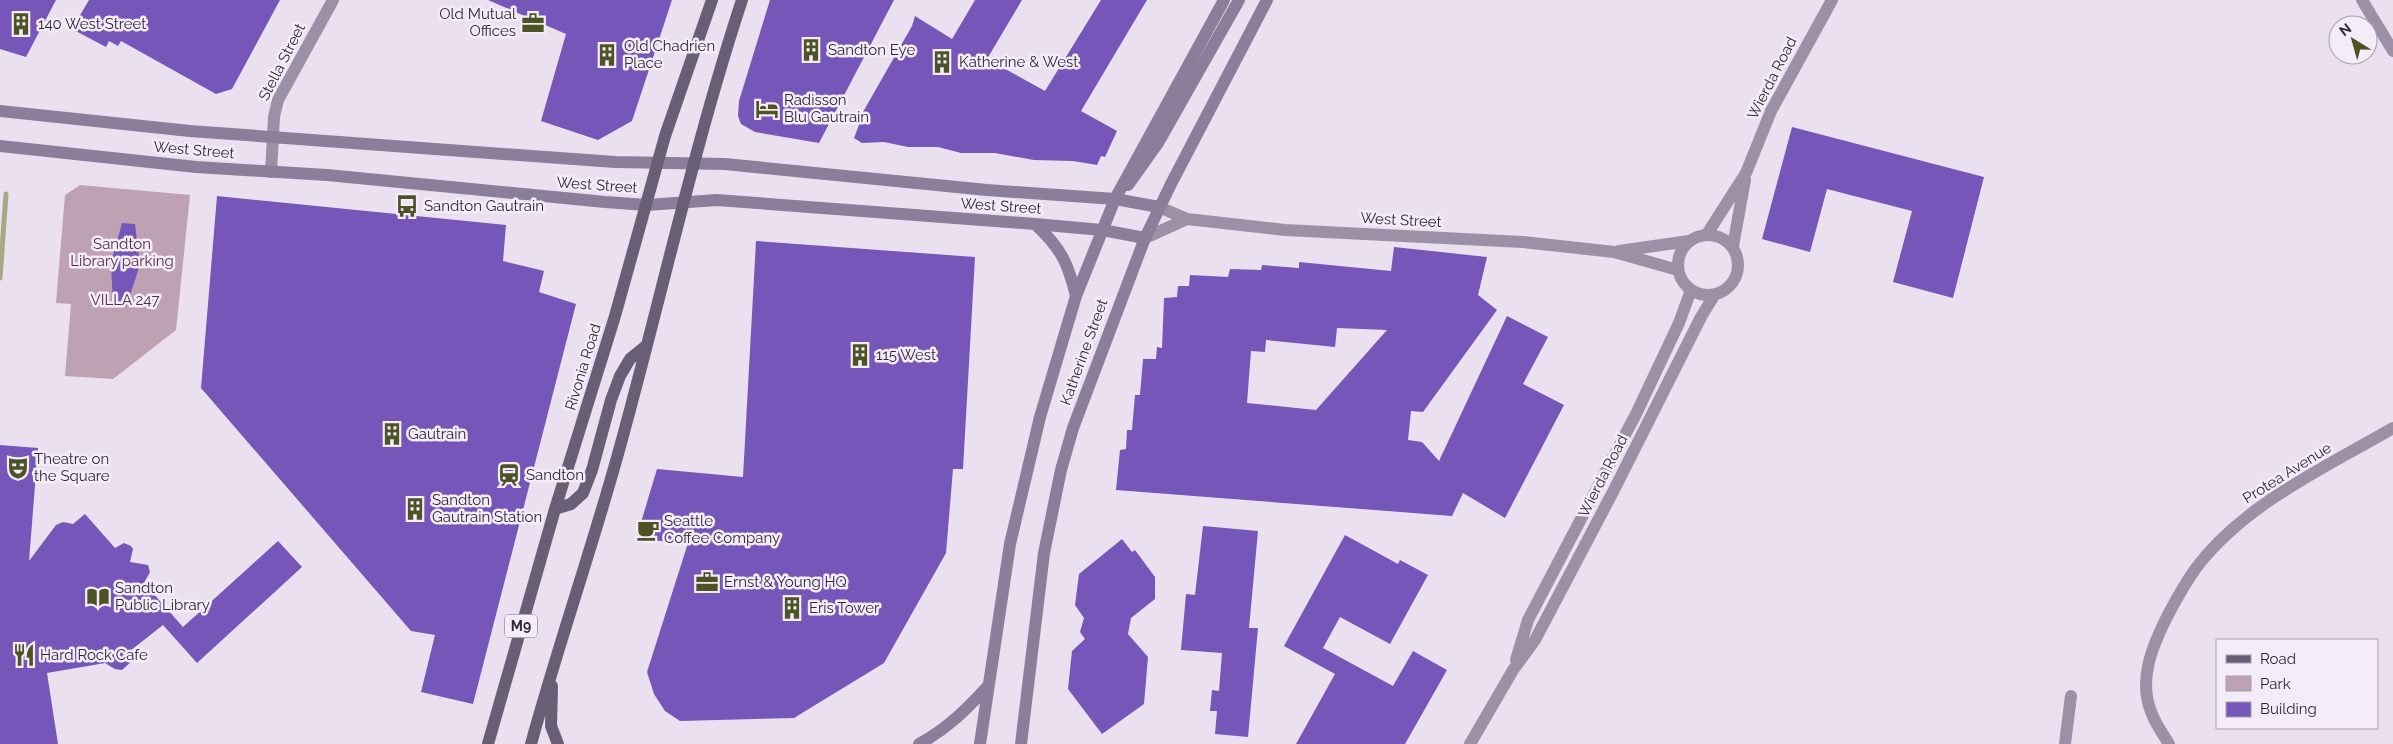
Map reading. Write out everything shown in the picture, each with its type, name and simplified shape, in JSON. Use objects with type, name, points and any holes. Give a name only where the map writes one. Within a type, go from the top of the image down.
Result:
[{"type":"main road","name":"Rivonia Road","points":[[488,744],[555,509],[615,316],[665,136],[712,0]]},
{"type":"main road","points":[[531,744],[553,664],[618,453],[694,162],[742,0]]},
{"type":"main road","points":[[555,509],[571,504],[583,493],[592,470],[611,400],[620,376],[630,359],[646,346]]},
{"type":"main road","points":[[553,664],[551,726],[558,744]]},
{"type":"street","name":"Stella Street","points":[[271,172],[272,135],[278,100],[333,0]]},
{"type":"street","name":"Katherine Street","points":[[980,744],[1010,544],[1040,417],[1076,296],[1115,199],[1224,0]]},
{"type":"street","points":[[1115,199],[1145,164],[1239,0]]},
{"type":"street","name":"Katherine Street","points":[[1021,744],[1044,553],[1061,470],[1073,428],[1145,238],[1159,207],[1267,0]]},
{"type":"street","name":"Wierda Road","points":[[1707,234],[1746,173],[1771,112],[1832,0]]},
{"type":"street","points":[[2362,0],[2393,51]]},
{"type":"street","name":"West Street","points":[[0,112],[190,131],[272,135],[606,161],[694,162],[1115,199],[1159,207],[1188,219],[1285,230],[1523,242],[1614,252],[1678,270]]},
{"type":"street","name":"West Street","points":[[0,146],[271,172],[327,175],[551,198],[647,204],[717,200],[1035,224],[1102,230],[1145,238]]},
{"type":"street","name":"Wierda Road","points":[[1732,246],[1746,173]]},
{"type":"street","points":[[1145,238],[1188,219]]},
{"type":"street","points":[[1035,224],[1063,255],[1076,296]]},
{"type":"street","points":[[1707,234],[1717,235],[1732,246],[1737,254],[1738,272],[1733,282],[1725,290],[1707,295],[1691,290],[1685,284],[1678,270],[1681,252],[1689,241],[1707,234]]},
{"type":"street","name":"West Street","points":[[1614,252],[1689,241]]},
{"type":"street","name":"Wierda Road","points":[[1513,670],[1524,629],[1636,414],[1679,323],[1691,290]]},
{"type":"street","name":"Wierda Road","points":[[1470,744],[1513,670],[1535,640],[1616,488],[1701,317],[1715,294]]},
{"type":"street","name":"Protea Avenue","points":[[2169,744],[2152,714],[2146,687],[2147,669],[2151,651],[2161,628],[2196,568],[2237,524],[2265,503],[2393,428]]},
{"type":"street","points":[[1600,480],[1616,488]]},
{"type":"street","points":[[1560,560],[1574,566]]},
{"type":"street","points":[[919,744],[939,733],[965,712],[988,686]]},
{"type":"street","points":[[2065,744],[2071,696]]},
{"type":"green space","name":"Sandton Library parking","points":[[80,185],[190,195],[176,330],[113,379],[65,376],[71,304],[56,303],[65,195]]},
{"type":"building","name":"140 West Street","points":[[0,0],[56,0],[26,57],[0,49]]},
{"type":"building","points":[[89,0],[280,0],[232,89],[216,94],[121,41],[118,46],[109,41],[106,47],[72,29]]},
{"type":"building","name":"Old Chadrien Place","points":[[488,0],[672,0],[632,121],[598,140],[541,121],[566,34]]},
{"type":"building","name":"Sandton Eye","points":[[770,0],[894,0],[819,143],[755,132],[741,124],[738,116],[739,101]]},
{"type":"building","name":"Katherine & West","points":[[975,0],[1022,0],[987,59],[1045,91],[1101,0],[1147,0],[1081,111],[1117,131],[1105,157],[1101,156],[1097,165],[1073,161],[1034,160],[995,153],[961,153],[938,147],[908,147],[884,142],[862,143],[854,138],[859,125],[859,119],[912,26],[915,16],[952,39]]},
{"type":"building","points":[[1792,127],[1984,177],[1953,298],[1893,282],[1912,211],[1827,189],[1810,252],[1762,239]]},
{"type":"building","name":"Gautrain","points":[[217,196],[506,225],[503,261],[544,271],[539,292],[576,304],[473,704],[421,692],[435,635],[411,631],[201,388]]},
{"type":"building","name":"VILLA 247","points":[[122,223],[135,224],[140,265],[126,307],[113,305],[111,263]]},
{"type":"building","points":[[756,241],[975,257],[963,469],[953,469],[946,553],[884,663],[794,718],[680,721],[665,711],[654,694],[647,672],[688,543],[636,539],[657,469],[743,477]]},
{"type":"building","points":[[1394,247],[1487,257],[1478,295],[1497,310],[1423,412],[1411,411],[1408,440],[1422,442],[1439,461],[1507,316],[1548,337],[1523,384],[1564,405],[1505,518],[1463,493],[1452,516],[1116,490],[1120,450],[1126,449],[1127,430],[1132,430],[1135,395],[1140,395],[1143,359],[1156,359],[1157,347],[1162,348],[1164,298],[1177,297],[1178,286],[1189,286],[1190,275],[1228,277],[1230,269],[1261,270],[1262,265],[1299,268],[1299,262],[1391,271]],"holes":[[[1337,328],[1387,330],[1316,410],[1247,403],[1251,351],[1265,352],[1266,340],[1335,347]]]},
{"type":"building","points":[[0,445],[38,448],[29,561],[56,525],[63,522],[73,524],[85,514],[115,548],[124,543],[131,546],[133,549],[130,562],[148,565],[150,572],[144,583],[183,627],[278,541],[302,567],[197,663],[163,625],[130,651],[131,662],[122,670],[115,669],[105,663],[47,673],[58,744],[0,744]]},
{"type":"building","points":[[1203,526],[1258,531],[1249,628],[1258,628],[1248,737],[1215,734],[1217,711],[1210,711],[1212,690],[1219,691],[1222,653],[1181,650],[1186,594],[1195,595]]},
{"type":"building","points":[[1345,535],[1398,564],[1400,560],[1428,575],[1390,644],[1340,617],[1323,648],[1393,686],[1413,651],[1447,670],[1405,744],[1296,744],[1335,674],[1284,646]]},
{"type":"building","points":[[1122,539],[1132,552],[1135,550],[1155,577],[1155,599],[1131,618],[1128,634],[1148,657],[1144,704],[1102,734],[1068,689],[1072,651],[1085,639],[1080,632],[1084,618],[1075,605],[1079,574]]},
{"type":"waterway","points":[[0,278],[6,194]]},
{"type":"place","name":"Old Mutual Offices","points":[[533,23]]},
{"type":"place","name":"140 West Street","points":[[21,24]]},
{"type":"place","name":"Sandton Eye","points":[[811,50]]},
{"type":"place","name":"Old Chadrien Place","points":[[607,55]]},
{"type":"place","name":"Katherine & West","points":[[942,62]]},
{"type":"place","name":"Radisson Blu Gautrain","points":[[767,109]]},
{"type":"place","name":"Sandton Gautrain","points":[[407,206]]},
{"type":"place","name":"115 West","points":[[860,355]]},
{"type":"place","name":"Gautrain","points":[[392,434]]},
{"type":"place","name":"Theatre on the Square","points":[[18,468]]},
{"type":"place","name":"Sandton","points":[[509,475]]},
{"type":"place","name":"Sandton Gautrain Station","points":[[415,509]]},
{"type":"place","name":"Seattle Coffee Company","points":[[648,530]]},
{"type":"place","name":"Ernst & Young HQ","points":[[707,582]]},
{"type":"place","name":"Sandton Public Library","points":[[98,597]]},
{"type":"place","name":"Eris Tower","points":[[792,608]]},
{"type":"place","name":"Hard Rock Cafe","points":[[24,655]]}]
